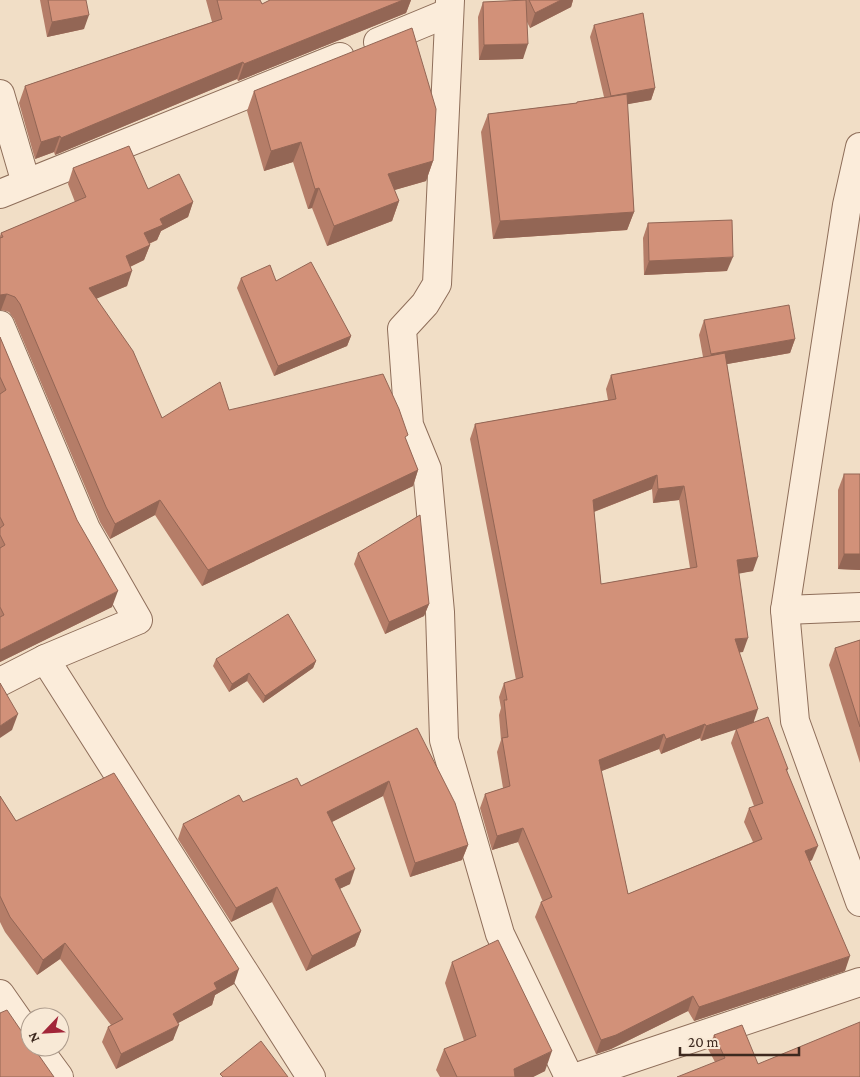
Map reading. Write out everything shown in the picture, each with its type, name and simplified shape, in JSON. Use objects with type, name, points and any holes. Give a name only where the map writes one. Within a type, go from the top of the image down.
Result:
[{"type":"street","points":[[0,194],[449,7],[437,284],[425,304],[402,329],[409,425],[427,469],[440,612],[444,740],[500,934],[569,1077]]},
{"type":"street","points":[[0,94],[26,183]]},
{"type":"street","points":[[860,147],[847,205],[785,610],[795,721],[860,902]]},
{"type":"street","points":[[0,326],[86,529],[138,620],[45,659],[0,682]]},
{"type":"street","points":[[785,610],[860,607]]},
{"type":"street","points":[[45,659],[311,1077]]},
{"type":"street","points":[[577,1077],[860,982]]},
{"type":"street","points":[[0,994],[20,1022]]},
{"type":"street","points":[[45,1057],[59,1077]]},
{"type":"building","points":[[48,0],[86,0],[89,15],[52,22]]},
{"type":"building","points":[[217,0],[260,0],[262,4],[270,0],[403,0],[244,64],[243,62],[61,138],[60,136],[41,142],[25,86],[222,19]]},
{"type":"building","points":[[526,0],[528,44],[484,45],[483,2]]},
{"type":"building","points":[[529,0],[561,0],[535,13]]},
{"type":"building","points":[[643,13],[655,88],[611,96],[594,25]]},
{"type":"building","points":[[412,28],[436,109],[433,161],[388,174],[399,201],[334,226],[319,188],[315,189],[301,142],[271,151],[254,91]]},
{"type":"building","points":[[627,94],[634,212],[500,221],[488,114],[577,103]]},
{"type":"building","points":[[129,146],[148,189],[179,174],[193,202],[160,219],[163,225],[144,233],[150,245],[126,256],[132,271],[89,288],[133,351],[162,418],[220,382],[229,410],[383,374],[399,409],[408,435],[405,437],[418,470],[208,570],[160,500],[115,524],[106,507],[20,304],[15,297],[7,294],[0,295],[0,238],[3,237],[1,233],[86,197],[73,168]]},
{"type":"building","points":[[732,220],[733,257],[649,261],[648,223]]},
{"type":"building","points":[[311,262],[351,336],[278,366],[241,278],[270,265],[276,281]]},
{"type":"building","points":[[789,305],[795,339],[711,354],[704,320]]},
{"type":"building","points":[[0,337],[77,520],[118,591],[0,650],[0,617],[4,615],[0,607],[0,548],[5,545],[0,535],[0,528],[4,525],[0,517],[0,394],[6,390],[0,377]]},
{"type":"building","points":[[725,353],[758,557],[737,560],[748,638],[735,639],[758,709],[706,726],[705,724],[666,739],[664,734],[599,760],[628,894],[762,839],[749,808],[763,803],[736,729],[768,717],[788,769],[786,769],[818,846],[805,851],[850,956],[699,1007],[693,996],[616,1035],[601,1040],[541,902],[552,897],[523,828],[497,836],[485,794],[510,786],[502,738],[508,737],[504,700],[507,700],[504,683],[523,677],[475,424],[616,399],[611,375]],"holes":[[[657,475],[658,489],[684,486],[697,567],[601,584],[593,500]]]},
{"type":"building","points":[[844,474],[860,474],[860,554],[844,554]]},
{"type":"building","points":[[420,515],[429,604],[389,622],[358,553]]},
{"type":"building","points":[[288,614],[316,661],[265,696],[249,673],[232,684],[216,659]]},
{"type":"building","points":[[860,640],[860,727],[835,648]]},
{"type":"building","points":[[0,683],[18,714],[0,726]]},
{"type":"building","points":[[417,728],[455,803],[468,845],[415,863],[389,781],[327,812],[355,869],[335,879],[361,931],[312,956],[277,887],[236,908],[183,824],[239,795],[243,802],[297,778],[301,786]]},
{"type":"building","points":[[114,773],[239,969],[214,983],[217,989],[173,1014],[179,1025],[121,1054],[108,1027],[123,1019],[65,943],[43,960],[10,917],[0,896],[0,796],[16,821]]},
{"type":"building","points":[[498,940],[552,1051],[514,1069],[515,1077],[457,1077],[444,1049],[476,1036],[452,962]]},
{"type":"building","points":[[7,1010],[20,1029],[20,1057],[40,1057],[54,1077],[0,1077],[0,1013]]},
{"type":"building","points":[[860,1022],[860,1077],[677,1077],[725,1058],[714,1035],[742,1025],[758,1064]]},
{"type":"building","points":[[261,1041],[288,1077],[223,1077],[220,1074]]}]
